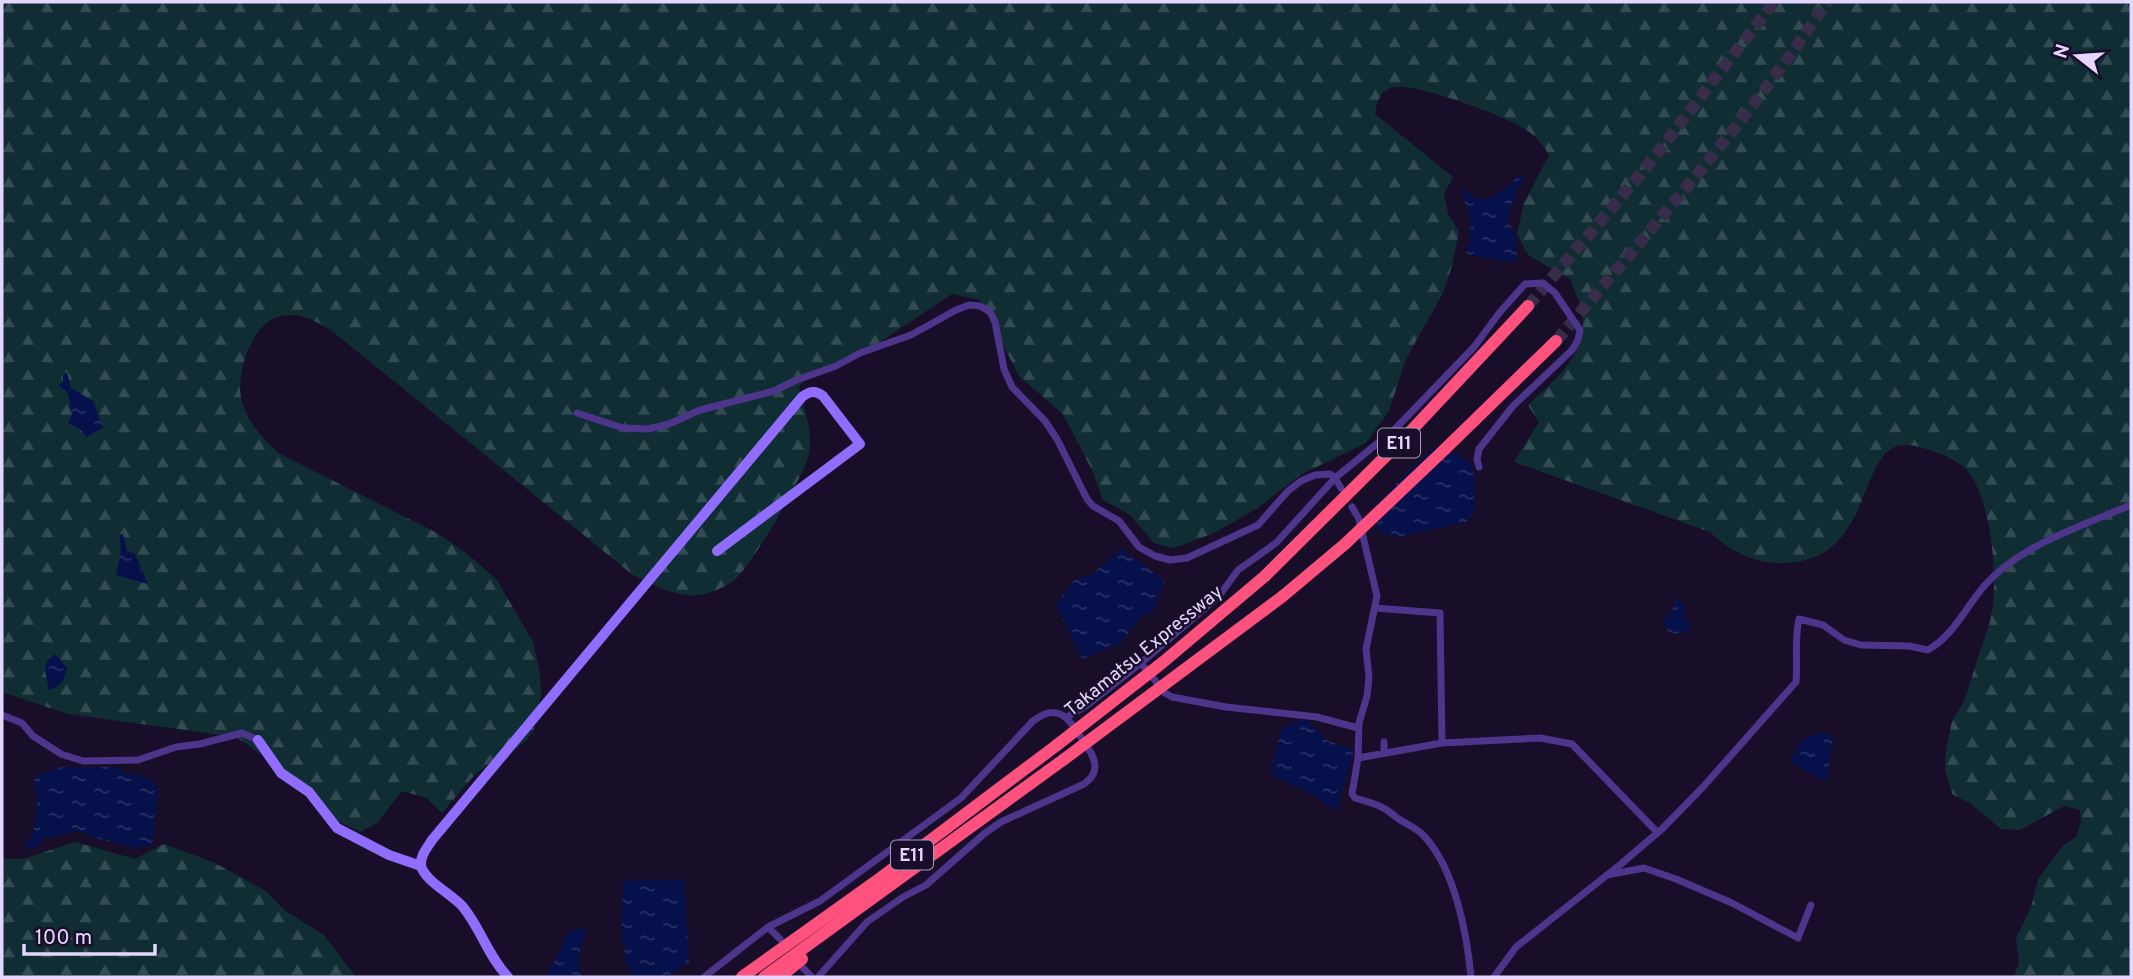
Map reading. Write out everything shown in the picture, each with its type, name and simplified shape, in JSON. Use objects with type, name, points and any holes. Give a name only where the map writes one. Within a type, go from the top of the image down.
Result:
[{"type":"highway","name":"Takamatsu Expressway","points":[[770,972],[876,882],[1162,663],[1265,576],[1409,433],[1528,306]]},
{"type":"highway","name":"Takamatsu Expressway","points":[[742,977],[770,972],[881,894],[1283,596],[1345,544],[1556,341]]},
{"type":"street","points":[[1067,717],[1086,706],[1141,663],[1219,596],[1238,570],[1276,543],[1335,478],[1395,429],[1474,347],[1525,284],[1543,283],[1555,293],[1580,330],[1578,340],[1572,350],[1513,406],[1479,449],[1479,467]]},
{"type":"street","points":[[577,413],[623,428],[648,429],[700,410],[774,391],[860,353],[911,335],[956,310],[980,306],[990,312],[995,322],[1004,369],[1012,387],[1045,421],[1058,439],[1087,499],[1093,506],[1119,521],[1139,547],[1155,556],[1170,560],[1187,558],[1258,524],[1301,481],[1315,475],[1330,474],[1341,488]]},
{"type":"street","points":[[508,977],[490,955],[463,907],[448,892],[426,877],[421,866],[423,855],[432,840],[802,397],[810,391],[824,396],[860,444],[716,551]]},
{"type":"street","points":[[1494,977],[1516,947],[1657,832],[1703,787],[1796,682],[1796,635],[1799,619],[1823,625],[1844,640],[1861,645],[1909,646],[1928,650],[1951,632],[1985,585],[2018,559],[2075,526],[2131,505]]},
{"type":"street","points":[[1352,507],[1359,519],[1375,583],[1375,608],[1366,649],[1369,677],[1367,696],[1358,728],[1358,758],[1352,794],[1355,798],[1383,807],[1416,829],[1437,854],[1450,881],[1468,944],[1471,977]]},
{"type":"street","points":[[1375,608],[1440,613],[1442,743]]},
{"type":"street","points":[[1141,663],[1165,693],[1172,697],[1226,707],[1317,717],[1358,728]]},
{"type":"street","points":[[704,977],[768,927],[820,901],[961,799],[1043,713],[1055,712],[1067,717],[1092,755],[1095,765],[1093,776],[1084,784],[1001,822],[985,833],[933,880],[867,922],[815,977],[803,968]]},
{"type":"street","points":[[2,715],[22,723],[33,736],[61,754],[83,761],[138,760],[176,747],[242,733],[258,740],[281,773],[309,792],[337,828],[379,851],[421,866]]},
{"type":"street","points":[[1358,758],[1442,743],[1539,738],[1572,744],[1657,832]]},
{"type":"street","points":[[1384,742],[1384,753]]},
{"type":"street","points":[[1603,876],[1644,868],[1732,903],[1798,938],[1811,905]]},
{"type":"street","points":[[768,927],[780,939]]},
{"type":"green space","points":[[2,2],[2131,2],[2131,977],[2014,977],[2019,963],[2016,938],[2031,907],[2038,879],[2063,846],[2076,837],[2081,822],[2080,810],[2064,806],[2020,830],[2001,829],[1971,804],[1952,794],[1945,768],[1949,736],[1952,723],[1968,691],[1988,628],[1994,596],[1991,538],[1982,500],[1968,471],[1948,457],[1920,447],[1905,445],[1889,450],[1878,464],[1849,526],[1834,545],[1812,558],[1781,563],[1752,558],[1725,545],[1710,532],[1514,462],[1539,422],[1528,405],[1565,368],[1582,334],[1583,316],[1571,280],[1528,255],[1517,234],[1524,203],[1549,155],[1535,137],[1513,123],[1457,100],[1417,89],[1401,87],[1384,92],[1375,114],[1453,177],[1444,194],[1448,214],[1459,232],[1443,293],[1406,359],[1389,411],[1366,443],[1300,475],[1258,508],[1212,534],[1174,548],[1154,543],[1130,515],[1103,500],[1093,472],[1063,414],[1019,376],[980,300],[952,294],[871,348],[808,376],[799,386],[809,428],[809,454],[776,521],[751,559],[733,581],[707,593],[689,595],[664,590],[633,575],[332,331],[308,318],[288,315],[271,320],[262,328],[248,351],[243,365],[240,391],[248,417],[262,437],[280,454],[439,534],[497,580],[533,642],[540,672],[541,696],[534,730],[526,741],[513,751],[498,755],[471,779],[442,813],[426,798],[402,791],[377,823],[360,832],[326,815],[313,790],[236,737],[68,714],[2,692]]},
{"type":"green space","points":[[75,842],[135,859],[164,844],[213,862],[266,891],[284,910],[324,935],[356,977],[2,977],[2,859],[23,859]]},
{"type":"water","points":[[1519,175],[1525,179],[1516,189],[1517,197],[1512,202],[1508,223],[1515,235],[1517,258],[1509,262],[1466,254],[1471,224],[1463,187],[1473,197],[1487,200],[1506,188]]},
{"type":"water","points":[[67,372],[71,388],[93,401],[103,428],[86,437],[80,429],[68,423],[72,415],[68,393],[58,384],[63,383],[63,374]]},
{"type":"water","points":[[1436,447],[1456,453],[1471,463],[1475,483],[1474,512],[1466,522],[1397,537],[1379,532],[1372,509],[1408,471]]},
{"type":"water","points":[[123,534],[127,551],[135,554],[148,584],[116,575],[121,550],[119,535]]},
{"type":"water","points":[[1122,549],[1165,581],[1153,611],[1142,616],[1120,644],[1082,659],[1056,605],[1073,581],[1093,573]]},
{"type":"water","points":[[1677,596],[1686,610],[1684,618],[1690,623],[1690,630],[1677,634],[1669,632],[1664,625],[1663,613],[1667,617],[1672,616],[1671,611]]},
{"type":"water","points":[[55,654],[67,668],[61,682],[49,690],[45,670],[47,661]]},
{"type":"water","points":[[1307,719],[1328,741],[1354,750],[1336,811],[1314,795],[1273,776],[1272,768],[1282,727]]},
{"type":"water","points":[[1824,733],[1833,736],[1827,782],[1790,762],[1805,739]]},
{"type":"water","points":[[62,767],[113,767],[122,769],[124,774],[133,773],[153,781],[158,790],[152,845],[136,848],[79,831],[45,838],[35,848],[24,849],[36,819],[36,776]]},
{"type":"water","points":[[684,880],[689,962],[667,977],[634,977],[624,959],[625,946],[621,944],[623,881]]},
{"type":"water","points":[[587,928],[579,959],[582,977],[547,977],[548,970],[570,930]]},
{"type":"tunnel","points":[[1528,306],[1644,170],[1774,2]]},
{"type":"tunnel","points":[[1556,341],[1731,133],[1827,2]]}]
